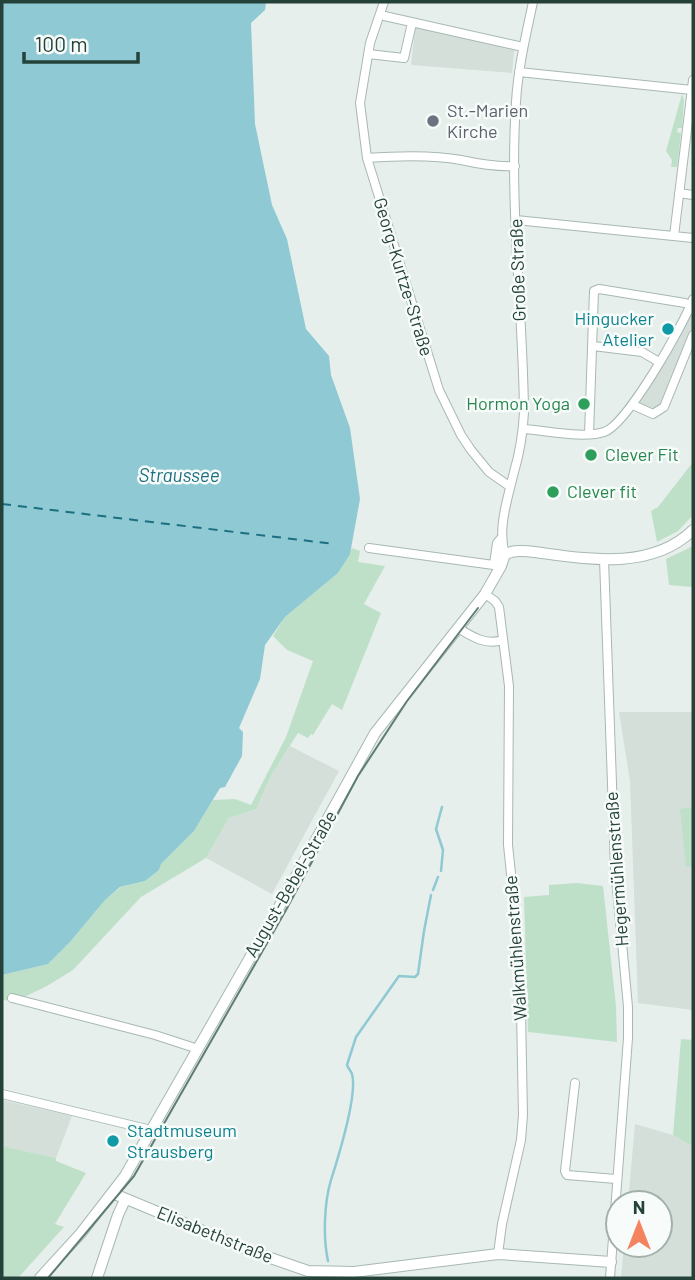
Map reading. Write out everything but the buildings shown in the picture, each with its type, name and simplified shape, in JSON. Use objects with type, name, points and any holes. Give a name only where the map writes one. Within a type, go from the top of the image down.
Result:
[{"type":"street","name":"Georg-Kurtze-Straße","points":[[384,2],[370,43],[360,103],[367,158],[439,390],[471,450],[489,471],[509,486]]},
{"type":"street","name":"Große Straße","points":[[505,554],[502,537],[509,486],[514,476],[523,429],[524,391],[516,220],[516,102],[523,47],[533,2]]},
{"type":"street","points":[[380,15],[523,47]]},
{"type":"street","points":[[368,54],[404,58],[412,23]]},
{"type":"street","points":[[519,72],[692,90]]},
{"type":"street","points":[[674,236],[693,80]]},
{"type":"street","points":[[367,158],[402,157],[516,166]]},
{"type":"street","points":[[679,193],[693,195]]},
{"type":"street","points":[[516,220],[693,239]]},
{"type":"street","points":[[523,429],[589,434],[605,432],[616,426],[633,405],[692,304],[600,289],[594,291],[589,434]]},
{"type":"street","points":[[633,405],[653,414],[664,407],[693,335]]},
{"type":"street","points":[[593,346],[642,352],[659,362]]},
{"type":"street","points":[[505,554],[517,550],[604,559],[652,555],[681,541],[693,530]]},
{"type":"street","name":"Große Straße","points":[[497,565],[497,543],[502,537]]},
{"type":"street","points":[[369,548],[497,565],[513,558],[542,553]]},
{"type":"street","name":"August-Bebel-Straße","points":[[40,1278],[81,1233],[125,1176],[375,733],[487,591],[497,565],[505,554]]},
{"type":"street","name":"Hegermühlenstraße","points":[[604,559],[615,868],[628,1007],[610,1278]]},
{"type":"street","name":"Walkmühlenstraße","points":[[487,591],[499,607],[509,686],[508,845],[520,960],[523,1115],[521,1140],[501,1227],[498,1254]]},
{"type":"street","points":[[458,628],[477,639],[494,643],[502,640]]},
{"type":"street","points":[[12,998],[155,1035],[198,1049]]},
{"type":"street","points":[[575,1083],[565,1171],[567,1175],[616,1179]]},
{"type":"street","points":[[2,1094],[152,1129]]},
{"type":"street","name":"Elisabethstraße","points":[[112,1193],[295,1268],[325,1273],[362,1274],[498,1254],[611,1262]]},
{"type":"street","points":[[97,1278],[118,1213],[125,1200]]},
{"type":"shaded area","points":[[416,21],[515,41],[512,73],[411,65]]},
{"type":"shaded area","points":[[693,310],[693,335],[660,411],[633,405]]},
{"type":"shaded area","points":[[619,712],[693,712],[693,1010],[638,1003],[630,781]]},
{"type":"shaded area","points":[[290,746],[339,771],[272,894],[206,858],[229,818],[256,809],[272,774]]},
{"type":"shaded area","points":[[2,1100],[72,1116],[56,1158],[2,1146]]},
{"type":"shaded area","points":[[635,1124],[673,1135],[693,1147],[693,1278],[621,1278],[623,1259],[674,1259],[674,1189],[629,1189]]},
{"type":"green space","points":[[682,94],[684,100],[682,128],[678,128],[677,132],[681,133],[677,167],[671,167],[672,160],[666,151]]},
{"type":"green space","points":[[693,462],[693,515],[678,531],[657,542],[651,511],[658,507]]},
{"type":"green space","points":[[693,546],[693,599],[692,587],[669,585],[666,559]]},
{"type":"green space","points":[[352,548],[360,551],[358,562],[385,566],[364,604],[381,613],[342,710],[332,704],[313,735],[308,738],[298,733],[272,774],[256,809],[229,818],[206,858],[141,897],[73,970],[16,1001],[2,1000],[2,975],[48,964],[105,900],[121,887],[145,881],[159,870],[161,864],[194,831],[213,800],[235,799],[251,805],[286,737],[313,661],[287,650],[273,636],[285,617],[338,573]]},
{"type":"green space","points":[[693,807],[693,866],[686,867],[680,809]]},
{"type":"green space","points":[[577,883],[603,886],[616,1006],[617,1042],[528,1032],[524,897],[549,895],[549,885]]},
{"type":"green space","points":[[681,1039],[693,1040],[693,1147],[673,1135]]},
{"type":"green space","points":[[2,1146],[56,1158],[56,1161],[86,1173],[55,1224],[64,1227],[18,1278],[2,1278]]},
{"type":"water","name":"Straussee","points":[[2,2],[266,2],[265,10],[251,23],[255,124],[272,205],[287,239],[306,329],[329,356],[331,375],[350,428],[360,499],[350,554],[338,573],[285,617],[265,645],[260,679],[239,728],[243,732],[242,756],[225,787],[220,788],[194,831],[161,864],[159,870],[145,881],[120,887],[105,900],[48,964],[2,975]]},
{"type":"waterway","points":[[441,871],[443,850],[436,829],[442,807]]},
{"type":"waterway","points":[[433,890],[438,877]]},
{"type":"waterway","points":[[328,1261],[325,1231],[327,1199],[352,1096],[352,1074],[347,1065],[356,1037],[399,976],[415,977],[418,974],[431,895]]},
{"type":"ferry route","points":[[2,504],[334,544]]},
{"type":"tram line","points":[[48,1278],[134,1176],[286,910],[358,776],[407,701],[478,608]]},
{"type":"place","name":"St.-Marien Kirche","points":[[433,121]]},
{"type":"place","name":"Hingucker Atelier","points":[[668,329]]},
{"type":"place","name":"Hormon Yoga","points":[[584,404]]},
{"type":"place","name":"Clever Fit","points":[[591,455]]},
{"type":"place","name":"Clever fit","points":[[553,492]]},
{"type":"place","name":"Stadtmuseum Strausberg","points":[[113,1141]]}]
